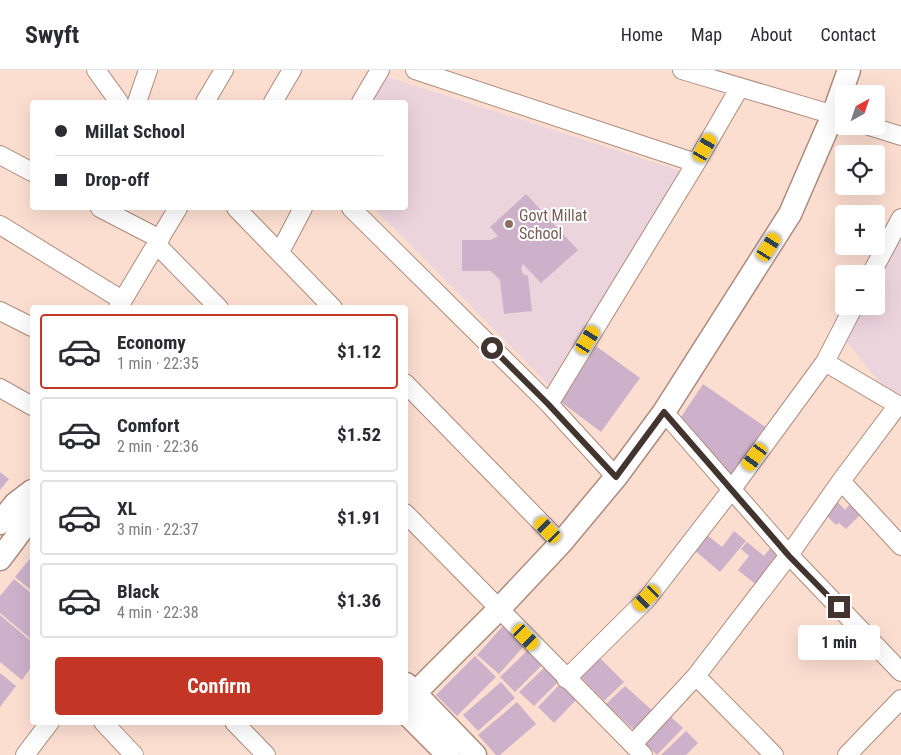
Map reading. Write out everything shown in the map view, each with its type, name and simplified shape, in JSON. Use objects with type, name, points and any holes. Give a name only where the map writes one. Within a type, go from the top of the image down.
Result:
[{"type":"main road","points":[[845,85],[849,70]]},
{"type":"main road","points":[[408,698],[499,609],[561,543],[616,477],[664,412],[790,214],[835,122]]},
{"type":"main road","points":[[0,523],[15,504],[30,493]]},
{"type":"main road","points":[[0,559],[30,521]]},
{"type":"main road","points":[[408,698],[448,755]]},
{"type":"main road","points":[[408,698],[475,755]]},
{"type":"street","points":[[96,70],[118,100]]},
{"type":"street","points":[[139,100],[148,70]]},
{"type":"street","points":[[205,100],[224,70]]},
{"type":"street","points":[[274,100],[292,70]]},
{"type":"street","points":[[362,100],[380,70]]},
{"type":"street","points":[[415,70],[696,163]]},
{"type":"street","points":[[682,70],[835,115]]},
{"type":"street","points":[[548,404],[696,163],[740,87]]},
{"type":"street","points":[[885,131],[901,136]]},
{"type":"street","points":[[0,155],[30,171]]},
{"type":"street","points":[[103,210],[158,242],[216,305]]},
{"type":"street","points":[[0,225],[120,304],[177,210]]},
{"type":"street","points":[[238,210],[330,305]]},
{"type":"street","points":[[280,252],[302,210]]},
{"type":"street","points":[[353,210],[548,404],[616,477]]},
{"type":"street","points":[[877,265],[901,218]]},
{"type":"street","points":[[0,311],[30,326]]},
{"type":"street","points":[[566,679],[647,598],[732,489],[825,362],[849,315]]},
{"type":"street","points":[[408,516],[566,679],[638,750],[789,556],[841,481],[900,406],[825,362]]},
{"type":"street","points":[[408,386],[561,543]]},
{"type":"street","points":[[0,388],[30,405]]},
{"type":"street","points":[[664,412],[789,556],[901,672]]},
{"type":"street","points":[[841,481],[901,546]]},
{"type":"street","points":[[696,676],[774,755]]},
{"type":"street","points":[[847,755],[901,699]]},
{"type":"street","points":[[25,755],[48,725]]},
{"type":"street","points":[[106,725],[134,755]]},
{"type":"street","points":[[237,725],[266,755]]},
{"type":"shaded area","points":[[375,73],[681,171],[549,385],[376,210],[408,210],[408,100],[361,100]]},
{"type":"shaded area","points":[[901,233],[901,406],[898,405],[845,340],[858,315],[885,315],[884,265]]},
{"type":"building","points":[[526,194],[578,250],[541,283],[523,264],[521,269],[523,274],[528,276],[532,311],[504,314],[500,280],[491,271],[462,271],[462,240],[491,240],[498,236],[490,227]]},
{"type":"building","points":[[596,346],[640,378],[601,432],[561,402]]},
{"type":"building","points":[[703,384],[770,430],[731,484],[679,420]]},
{"type":"building","points":[[0,472],[9,479],[0,490]]},
{"type":"building","points":[[837,501],[845,510],[851,503],[862,513],[846,529],[839,523],[836,525],[825,514]]},
{"type":"building","points":[[734,531],[746,541],[720,572],[693,549],[706,534],[722,547]]},
{"type":"building","points":[[747,542],[764,556],[775,542],[788,553],[759,587],[738,570],[749,556],[741,549]]},
{"type":"building","points":[[30,558],[30,589],[15,577]]},
{"type":"building","points":[[14,579],[30,592],[30,638],[0,613],[0,596]]},
{"type":"building","points":[[0,615],[30,640],[30,669],[22,680],[0,662]]},
{"type":"building","points":[[503,626],[524,646],[499,674],[477,655]]},
{"type":"building","points":[[528,650],[542,665],[515,692],[500,677]]},
{"type":"building","points":[[475,656],[496,677],[457,716],[436,695]]},
{"type":"building","points":[[598,656],[624,682],[604,701],[578,674]]},
{"type":"building","points":[[545,667],[559,681],[534,706],[519,692]]},
{"type":"building","points":[[0,673],[16,686],[0,707]]},
{"type":"building","points":[[501,682],[515,698],[478,731],[463,715]]},
{"type":"building","points":[[561,683],[577,699],[554,723],[538,707]]},
{"type":"building","points":[[625,686],[653,711],[635,731],[606,704]]},
{"type":"building","points":[[517,702],[536,724],[500,755],[496,755],[478,735]]},
{"type":"building","points":[[669,715],[683,728],[657,755],[643,742]]},
{"type":"building","points":[[686,731],[698,743],[686,755],[661,755]]},
{"type":"place","name":"Govt Millat School","points":[[509,224]]},
{"type":"route","points":[[492,348],[548,404],[616,477],[664,412],[789,556],[839,607]]}]
